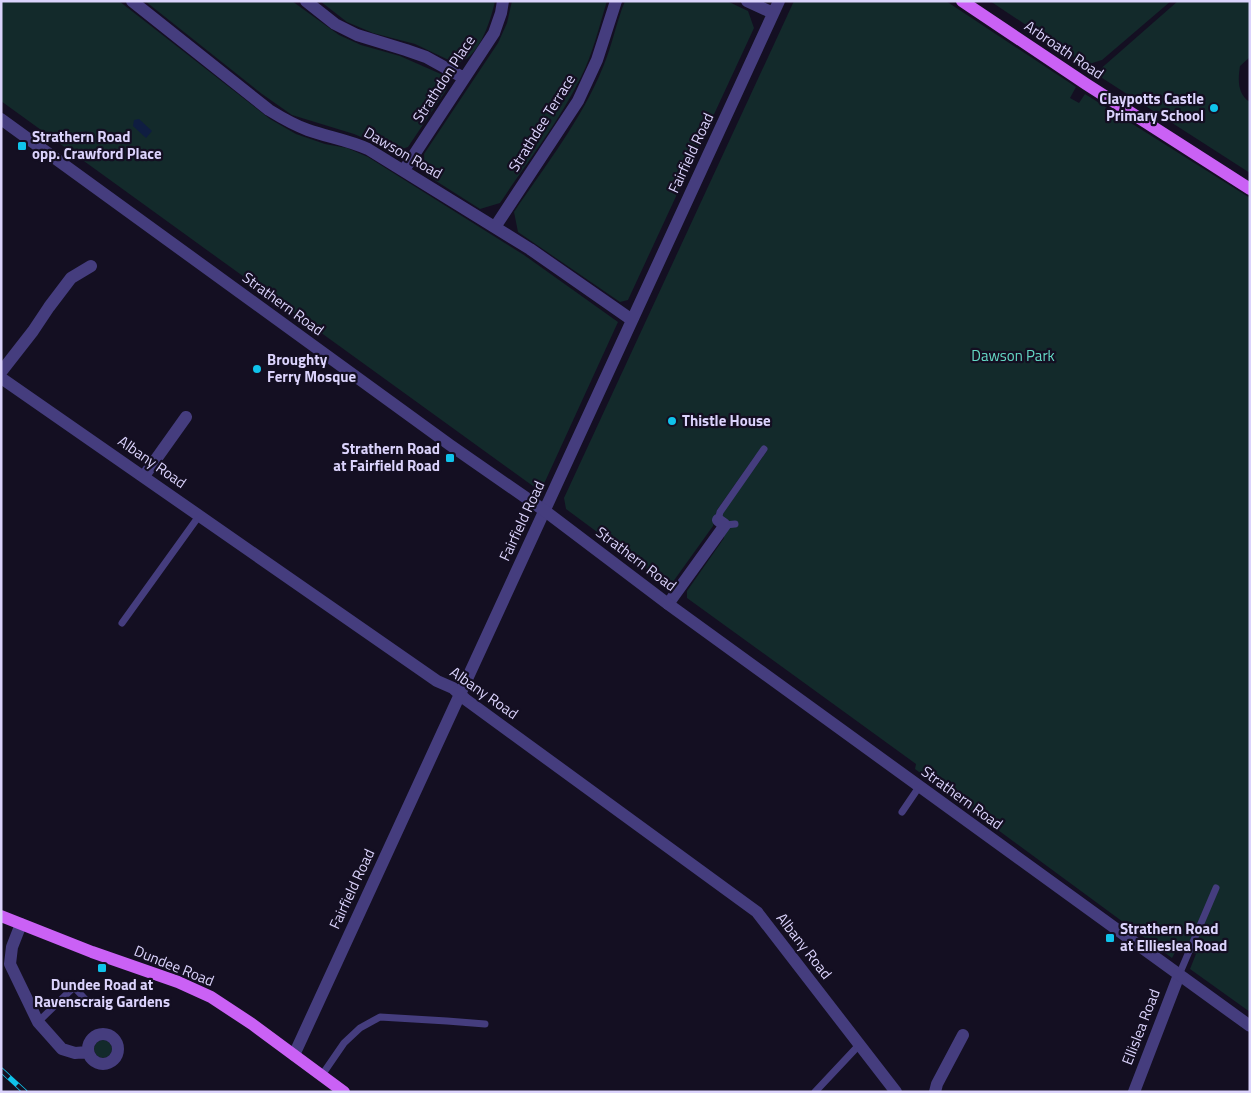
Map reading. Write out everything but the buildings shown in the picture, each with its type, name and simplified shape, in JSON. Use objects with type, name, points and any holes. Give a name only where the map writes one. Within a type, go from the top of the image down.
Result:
[{"type":"main road","name":"Arbroath Road","points":[[962,1],[1086,84],[1250,189]]},
{"type":"main road","name":"Dundee Road","points":[[1,916],[92,952],[178,982],[211,998],[252,1024],[344,1092]]},
{"type":"street","name":"Dawson Road","points":[[132,1],[269,110],[288,122],[308,130],[349,141],[368,149],[530,249],[632,320]]},
{"type":"street","points":[[306,1],[335,24],[357,35],[420,55],[464,78]]},
{"type":"street","name":"Strathdon Place","points":[[404,170],[494,32],[503,1]]},
{"type":"street","name":"Strathdee Terrace","points":[[495,227],[578,101],[597,60],[616,1]]},
{"type":"street","points":[[747,1],[773,13]]},
{"type":"street","name":"Fairfield Road","points":[[294,1055],[779,1]]},
{"type":"street","name":"Strathern Road","points":[[1,119],[545,511],[668,604],[1250,1026]]},
{"type":"street","points":[[1,372],[33,332],[71,278],[91,266]]},
{"type":"street","name":"Albany Road","points":[[1,378],[437,681],[454,688],[758,912],[896,1092]]},
{"type":"street","points":[[144,476],[186,418]]},
{"type":"street","points":[[668,604],[726,523]]},
{"type":"street","points":[[21,924],[12,946],[10,964],[38,1022],[62,1048],[75,1053],[88,1052]]},
{"type":"street","name":"Ellislea Road","points":[[1134,1092],[1178,975]]},
{"type":"street","points":[[935,1092],[937,1084],[963,1035]]},
{"type":"lane","points":[[726,523],[720,512],[764,449]]},
{"type":"lane","points":[[122,623],[199,516]]},
{"type":"lane","points":[[902,812],[919,787]]},
{"type":"lane","points":[[1178,975],[1216,888]]},
{"type":"lane","points":[[38,1022],[74,987],[85,999]]},
{"type":"lane","points":[[322,1075],[344,1043],[360,1028],[380,1017],[485,1024]]},
{"type":"lane","points":[[814,1092],[860,1044]]},
{"type":"green space","points":[[1,1],[119,1],[270,119],[296,134],[325,144],[347,148],[368,157],[524,255],[618,322],[543,486],[537,489],[1,101]]},
{"type":"green space","points":[[145,1],[292,1],[339,35],[361,45],[400,56],[443,75],[447,81],[447,89],[408,147],[390,153],[373,142],[354,134],[292,115],[262,94]]},
{"type":"green space","points":[[320,1],[495,1],[487,29],[477,48],[463,61],[455,63],[415,44],[373,33],[347,22]]},
{"type":"green space","points":[[512,1],[607,1],[589,59],[563,110],[500,203],[480,209],[425,174],[424,154],[498,43],[507,23]]},
{"type":"green space","points":[[625,1],[727,1],[748,11],[754,28],[628,300],[620,302],[518,232],[514,212],[585,105],[606,59]]},
{"type":"green space","name":"Dawson Park","points":[[794,1],[946,1],[1076,87],[1070,98],[1079,103],[1085,94],[1250,198],[1250,1012],[1190,969],[1196,954],[1178,947],[1172,958],[915,769],[916,764],[687,598],[687,591],[724,538],[722,513],[767,451],[755,456],[717,510],[713,526],[670,586],[566,509],[564,498]]},
{"type":"green space","points":[[990,1],[1171,1],[1102,60],[1086,65]]},
{"type":"green space","name":"Claypotts Castle Primary School","points":[[1178,1],[1250,1],[1250,57],[1240,66],[1239,81],[1243,95],[1250,102],[1250,173],[1099,76],[1097,72]]},
{"type":"green space","points":[[103,1040],[109,1043],[112,1049],[109,1055],[103,1058],[97,1055],[94,1049],[97,1043]]},
{"type":"water","points":[[139,119],[152,131],[146,138],[133,126],[134,120]]},
{"type":"railway","points":[[1,1070],[25,1092]]},
{"type":"place","name":"Claypotts Castle Primary School","points":[[1214,108]]},
{"type":"place","name":"Strathern Road opp. Crawford Place","points":[[22,146]]},
{"type":"place","name":"Broughty Ferry Mosque","points":[[257,369]]},
{"type":"place","name":"Thistle House","points":[[672,421]]},
{"type":"place","name":"Strathern Road at Fairfield Road","points":[[450,458]]},
{"type":"place","name":"Strathern Road at Ellieslea Road","points":[[1110,938]]},
{"type":"place","name":"Dundee Road at Ravenscraig Gardens","points":[[102,968]]}]
